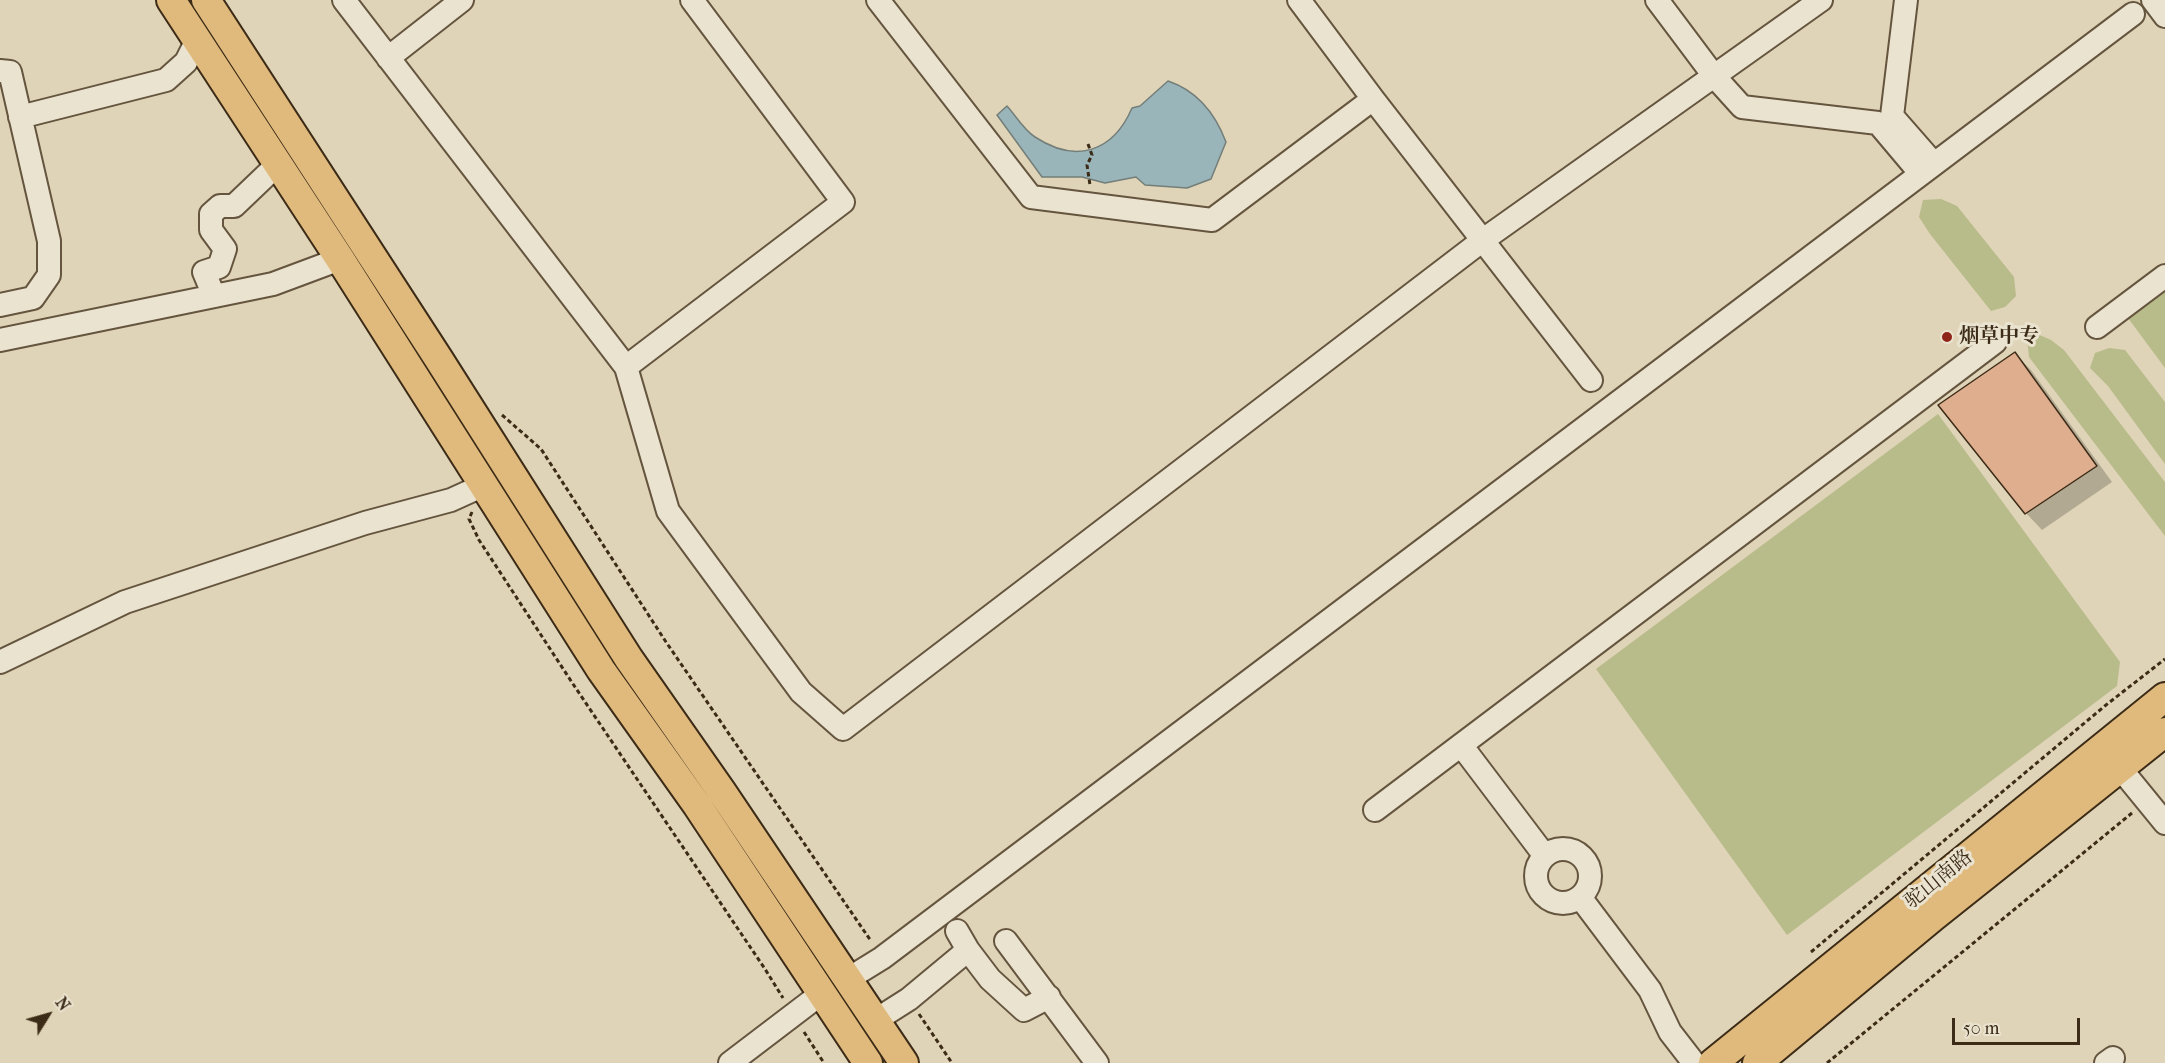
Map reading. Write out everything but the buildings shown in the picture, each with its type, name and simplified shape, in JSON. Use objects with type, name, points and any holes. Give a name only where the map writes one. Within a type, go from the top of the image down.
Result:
[{"type":"main road","points":[[171,0],[340,259],[601,670],[697,805],[868,1063]]},
{"type":"main road","points":[[206,0],[629,659],[722,792],[904,1063]]},
{"type":"main road","name":"驼山南路","points":[[1713,1063],[2165,697]]},
{"type":"main road","name":"驼山南路","points":[[1757,1063],[1934,917],[2165,732]]},
{"type":"street","points":[[344,0],[626,367],[668,511],[801,692],[843,729],[1482,240],[1821,0]]},
{"type":"street","points":[[388,58],[462,0]]},
{"type":"street","points":[[626,367],[843,202],[692,0]]},
{"type":"street","points":[[878,0],[1031,197],[1212,220],[1373,99]]},
{"type":"street","points":[[1299,0],[1590,380]]},
{"type":"street","points":[[1657,0],[1714,76],[1742,107],[1878,123],[1928,169]]},
{"type":"street","points":[[1906,0],[1892,116],[1928,169]]},
{"type":"street","points":[[848,979],[882,958],[2133,14]]},
{"type":"street","points":[[20,117],[166,80],[186,62],[197,40]]},
{"type":"street","points":[[0,71],[10,72],[49,242],[49,275],[33,298],[0,305]]},
{"type":"street","points":[[214,296],[204,272],[219,267],[225,249],[211,230],[211,214],[220,206],[234,206],[278,164]]},
{"type":"street","points":[[0,340],[273,284],[340,259]]},
{"type":"street","points":[[2097,327],[2165,276]]},
{"type":"street","points":[[1376,810],[1995,342]]},
{"type":"street","points":[[0,662],[125,602],[365,523],[450,500],[484,485]]},
{"type":"street","points":[[1461,745],[1545,856]]},
{"type":"street","points":[[2120,768],[2165,824]]},
{"type":"street","points":[[1559,850],[1568,850],[1582,858],[1589,874],[1586,890],[1580,897],[1563,903],[1546,898],[1540,891],[1536,874],[1538,865],[1545,856],[1559,850]]},
{"type":"street","points":[[1580,897],[1650,990],[1670,1032],[1694,1063]]},
{"type":"street","points":[[876,1020],[909,999],[962,940],[990,979],[1024,1010],[1049,997]]},
{"type":"street","points":[[1005,941],[1097,1063]]},
{"type":"street","points":[[730,1063],[822,993]]},
{"type":"path","points":[[1088,144],[1092,155],[1087,165],[1092,205]]},
{"type":"path","points":[[498,411],[541,449],[666,642],[882,958]]},
{"type":"path","points":[[484,485],[469,519],[479,540],[765,969],[824,1063]]},
{"type":"path","points":[[1804,958],[2165,659]]},
{"type":"path","points":[[1827,1063],[2146,801]]},
{"type":"path","points":[[909,999],[952,1063]]},
{"type":"green space","points":[[1941,199],[1957,206],[2014,277],[2016,296],[2005,307],[1991,311],[1919,217],[1923,200]]},
{"type":"green space","points":[[2165,291],[2165,368],[2128,318]]},
{"type":"green space","points":[[2035,333],[2051,340],[2064,350],[2165,482],[2165,536],[2029,357],[2027,338]]},
{"type":"green space","points":[[2109,348],[2125,350],[2165,402],[2165,464],[2108,386],[2090,368],[2095,353]]},
{"type":"green space","points":[[1938,414],[2120,662],[2117,686],[1787,935],[1596,669]]},
{"type":"water","points":[[1168,81],[1179,85],[1204,104],[1217,122],[1226,142],[1211,179],[1187,188],[1145,185],[1136,177],[1105,183],[1082,177],[1042,177],[997,115],[1007,106],[1031,134],[1050,145],[1065,150],[1092,149],[1104,144],[1115,135],[1132,108],[1140,106]]},
{"type":"place","name":"烟草中专","points":[[1947,337]]}]
